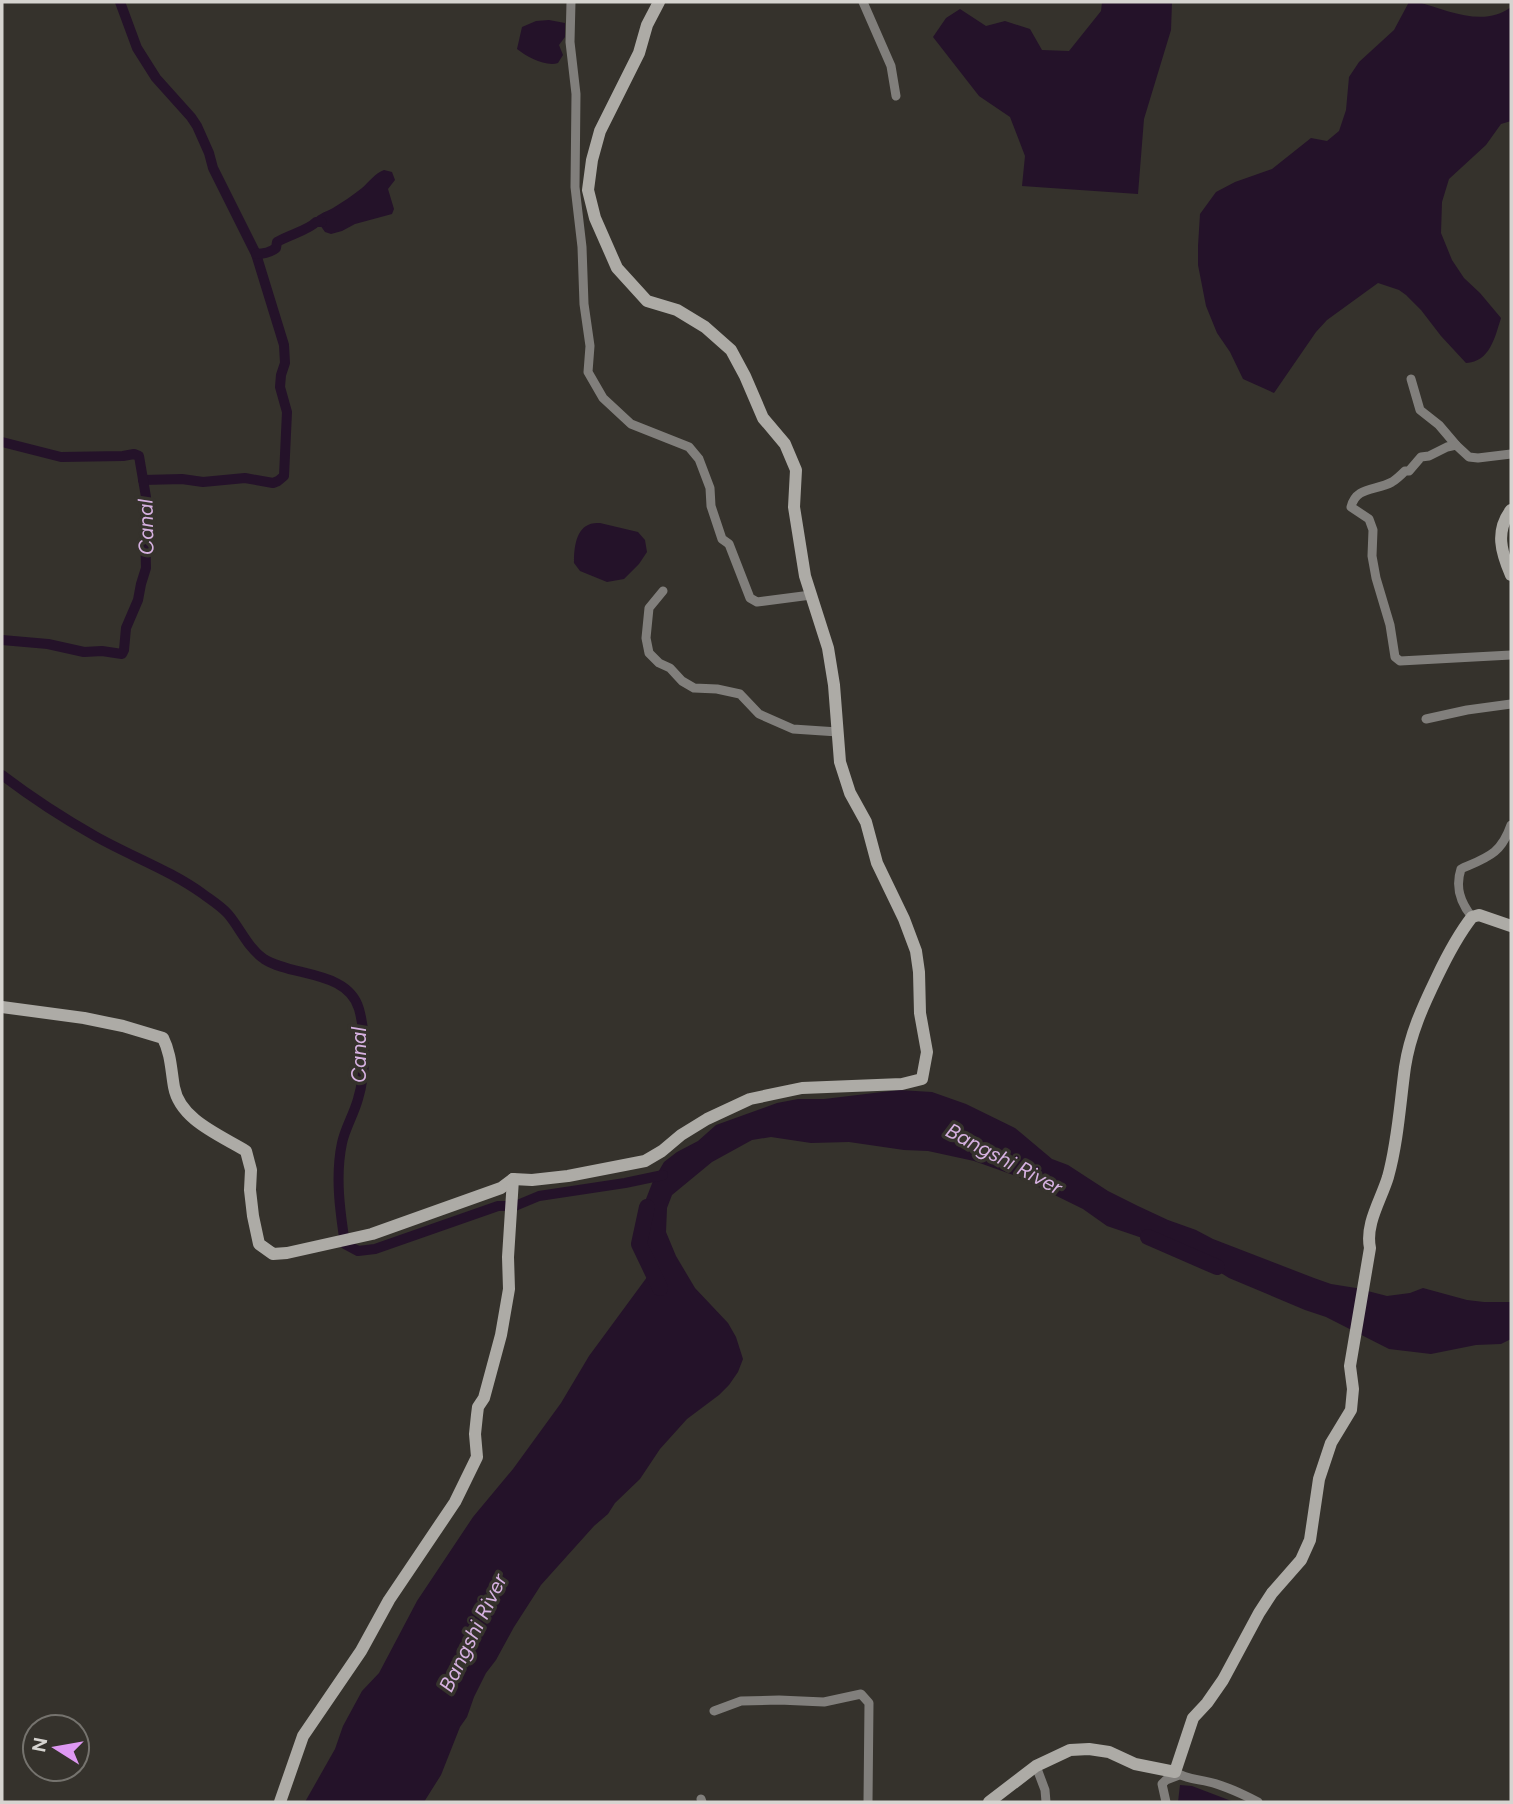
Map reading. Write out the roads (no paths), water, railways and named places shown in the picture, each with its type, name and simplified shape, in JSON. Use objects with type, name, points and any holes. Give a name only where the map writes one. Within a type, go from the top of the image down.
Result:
[{"type":"street","points":[[571,2],[570,42],[576,94],[575,187],[590,346],[588,372],[603,398],[631,424],[689,447],[699,459],[722,539],[729,544],[750,598],[757,602],[811,595]]},
{"type":"street","points":[[2,1007],[83,1018],[163,1038],[180,1104],[190,1116],[246,1151],[251,1170],[250,1190],[259,1244],[272,1254],[372,1234],[500,1188],[513,1179],[568,1176],[645,1161],[707,1119],[750,1099],[802,1088],[902,1084],[922,1079],[928,1052],[920,1013],[916,951],[877,863],[866,822],[850,793],[840,762],[828,648],[805,576],[794,507],[796,470],[785,444],[763,418],[731,349],[705,327],[677,310],[647,301],[617,268],[595,218],[588,190],[600,131],[639,53],[647,25],[659,2]]},
{"type":"street","points":[[863,2],[891,66],[896,96]]},
{"type":"street","points":[[1410,379],[1420,410],[1440,425],[1456,446],[1469,457],[1511,454]]},
{"type":"street","points":[[1456,446],[1421,457],[1409,471],[1354,498],[1351,508],[1368,519],[1373,530],[1372,556],[1390,625],[1395,657],[1400,661],[1511,655]]},
{"type":"street","points":[[1511,510],[1504,519],[1501,537],[1503,553],[1511,575]]},
{"type":"street","points":[[663,591],[649,608],[646,638],[649,653],[659,663],[670,668],[682,681],[694,688],[740,694],[759,714],[793,729],[838,732]]},
{"type":"street","points":[[1426,719],[1511,704]]},
{"type":"street","points":[[1472,917],[1457,885],[1461,869],[1499,849],[1511,825]]},
{"type":"street","points":[[1166,1802],[1162,1784],[1177,1774],[1193,1718],[1223,1680],[1259,1613],[1272,1593],[1301,1560],[1310,1539],[1319,1479],[1331,1443],[1351,1410],[1353,1389],[1350,1366],[1370,1248],[1368,1240],[1371,1222],[1388,1176],[1411,1035],[1419,1014],[1449,952],[1472,917],[1479,915],[1511,926]]},
{"type":"street","points":[[281,1802],[303,1736],[361,1651],[389,1600],[455,1502],[477,1457],[475,1434],[478,1407],[484,1398],[498,1345],[509,1289],[513,1179]]},
{"type":"street","points":[[714,1711],[741,1701],[824,1702],[861,1694],[869,1703],[868,1802]]},
{"type":"street","points":[[989,1802],[1036,1766],[1070,1750],[1089,1749],[1109,1752],[1135,1764],[1218,1785],[1258,1802]]},
{"type":"street","points":[[1036,1766],[1045,1790],[1046,1802]]},
{"type":"water","points":[[1102,2],[1172,2],[1171,30],[1144,119],[1138,194],[1022,186],[1025,156],[1010,117],[979,96],[933,37],[946,18],[960,9],[986,26],[1005,21],[1030,29],[1042,50],[1069,51],[1101,11]]},
{"type":"water","points":[[1409,2],[1477,17],[1500,13],[1511,7],[1511,121],[1501,124],[1486,145],[1449,179],[1442,202],[1441,233],[1452,260],[1464,278],[1501,318],[1496,333],[1481,358],[1466,363],[1406,295],[1378,283],[1327,320],[1274,393],[1243,379],[1217,333],[1206,306],[1198,265],[1200,214],[1216,192],[1272,169],[1311,138],[1327,141],[1339,131],[1346,110],[1349,77],[1359,62],[1394,30]]},
{"type":"water","points":[[536,21],[565,23],[565,37],[559,45],[563,55],[558,63],[553,64],[537,60],[517,49],[522,27]]},
{"type":"water","points":[[384,170],[392,172],[395,180],[388,189],[394,209],[392,214],[331,234],[325,232],[320,225],[311,224],[318,216],[348,198]]},
{"type":"water","points":[[600,523],[638,532],[645,540],[647,552],[624,579],[607,582],[580,571],[574,563],[580,532],[588,525]]},
{"type":"water","points":[[899,1090],[932,1092],[966,1104],[1015,1128],[1052,1159],[1068,1165],[1108,1191],[1138,1206],[1213,1239],[1331,1284],[1387,1296],[1423,1288],[1467,1300],[1511,1302],[1511,1339],[1501,1344],[1476,1345],[1431,1354],[1389,1349],[1326,1317],[1229,1278],[1173,1247],[1107,1226],[1083,1209],[1016,1176],[974,1161],[928,1151],[849,1142],[811,1143],[771,1137],[752,1140],[712,1162],[672,1195],[667,1208],[666,1232],[676,1256],[695,1288],[728,1323],[736,1337],[743,1359],[738,1372],[719,1395],[687,1419],[660,1449],[640,1479],[541,1585],[486,1673],[441,1775],[424,1802],[305,1802],[335,1749],[343,1726],[362,1691],[379,1673],[417,1601],[473,1517],[513,1469],[561,1403],[589,1356],[653,1269],[646,1257],[642,1226],[644,1204],[664,1162],[698,1141],[716,1125],[777,1103]]},
{"type":"water","points":[[1180,1785],[1192,1786],[1234,1802],[1178,1802]]},
{"type":"waterway","points":[[120,2],[137,48],[156,78],[197,126],[213,168],[256,254],[284,345],[285,363],[280,387],[287,412],[284,476],[278,481],[273,483],[245,478],[203,482],[182,479],[143,480]]},
{"type":"waterway","points":[[256,254],[272,251],[277,242],[316,222],[322,222]]},
{"type":"waterway","name":"Canal","points":[[2,442],[61,457],[134,454],[139,456],[146,497],[146,568],[138,600],[126,628],[122,654],[84,652],[48,644],[2,640]]},
{"type":"waterway","name":"Canal","points":[[2,775],[83,829],[203,894],[228,914],[249,944],[264,959],[331,981],[353,996],[361,1019],[364,1054],[361,1089],[343,1137],[340,1155],[339,1194],[345,1244],[358,1251],[375,1249],[498,1206],[515,1206],[539,1196],[663,1175]]},
{"type":"waterway","name":"Bangshi River","points":[[647,1207],[639,1244],[660,1288]]},
{"type":"waterway","name":"Bangshi River","points":[[1148,1237],[1217,1267]]}]
